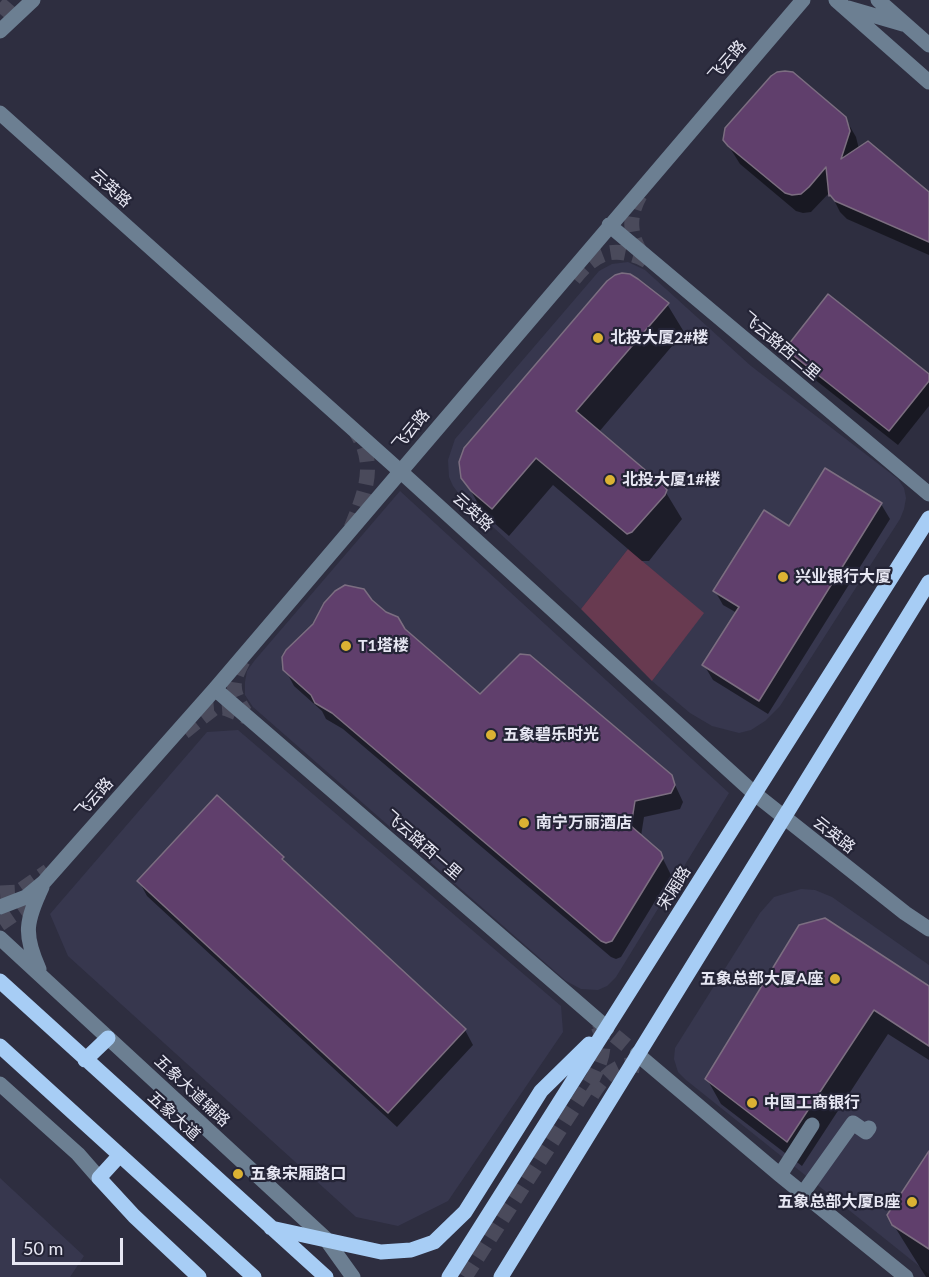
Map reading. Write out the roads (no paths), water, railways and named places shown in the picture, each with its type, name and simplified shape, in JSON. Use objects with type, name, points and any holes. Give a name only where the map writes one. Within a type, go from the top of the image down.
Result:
[{"type":"main road","name":"宋厢路","points":[[449,1277],[929,518]]},
{"type":"main road","points":[[501,1277],[929,582]]},
{"type":"main road","name":"五象大道","points":[[0,981],[326,1277]]},
{"type":"main road","points":[[271,1228],[381,1252],[411,1250],[434,1242],[465,1212],[542,1091],[607,1028]]},
{"type":"main road","points":[[85,1060],[108,1038]]},
{"type":"main road","points":[[0,1046],[254,1277]]},
{"type":"main road","points":[[120,1155],[99,1178],[199,1277]]},
{"type":"main road","points":[[511,1277],[516,1253]]},
{"type":"street","points":[[0,31],[33,0]]},
{"type":"street","name":"飞云路","points":[[0,907],[26,897],[44,882],[215,689],[803,0]]},
{"type":"street","points":[[879,0],[929,45]]},
{"type":"street","points":[[839,3],[906,25]]},
{"type":"street","points":[[839,3],[929,82]]},
{"type":"street","name":"云英路","points":[[0,112],[755,794],[904,913],[929,929]]},
{"type":"street","name":"飞云路西二里","points":[[609,225],[929,494]]},
{"type":"street","name":"飞云路西一里","points":[[215,689],[607,1028]]},
{"type":"street","name":"飞云路","points":[[42,977],[29,949],[27,924],[44,882]]},
{"type":"street","name":"五象大道辅路","points":[[0,938],[325,1238],[353,1277]]},
{"type":"street","points":[[638,1054],[780,1175],[906,1277]]},
{"type":"street","points":[[0,1084],[78,1154],[99,1178]]},
{"type":"street","points":[[801,1192],[849,1120],[845,1118]]},
{"type":"street","points":[[801,1192],[853,1123],[866,1132],[869,1128]]},
{"type":"street","points":[[780,1175],[812,1125]]},
{"type":"tunnel","points":[[0,14],[12,0]]},
{"type":"tunnel","points":[[641,253],[634,238],[632,222],[635,207],[642,192]]},
{"type":"tunnel","points":[[574,279],[591,261],[612,252],[635,256],[651,264]]},
{"type":"tunnel","points":[[351,528],[364,492],[368,468],[363,444],[356,432]]},
{"type":"tunnel","points":[[243,661],[234,687],[245,712]]},
{"type":"tunnel","points":[[184,732],[213,709],[225,708],[246,717]]},
{"type":"tunnel","points":[[0,893],[18,892],[48,871]]},
{"type":"tunnel","points":[[0,924],[32,902],[40,893]]},
{"type":"tunnel","points":[[597,1021],[645,1061]]},
{"type":"tunnel","points":[[465,1277],[593,1078],[601,1059],[603,1046],[598,1026]]},
{"type":"tunnel","points":[[592,1095],[612,1071],[626,1065],[642,1066]]},
{"type":"place","name":"北投大厦2#楼","points":[[598,338]]},
{"type":"place","name":"北投大厦1#楼","points":[[610,480]]},
{"type":"place","name":"兴业银行大厦","points":[[783,577]]},
{"type":"place","name":"T1塔楼","points":[[346,646]]},
{"type":"place","name":"五象碧乐时光","points":[[491,735]]},
{"type":"place","name":"南宁万丽酒店","points":[[524,823]]},
{"type":"place","name":"五象总部大厦A座","points":[[835,979]]},
{"type":"place","name":"中国工商银行","points":[[752,1103]]},
{"type":"place","name":"五象宋厢路口","points":[[238,1174]]},
{"type":"place","name":"五象总部大厦B座","points":[[912,1202]]}]
